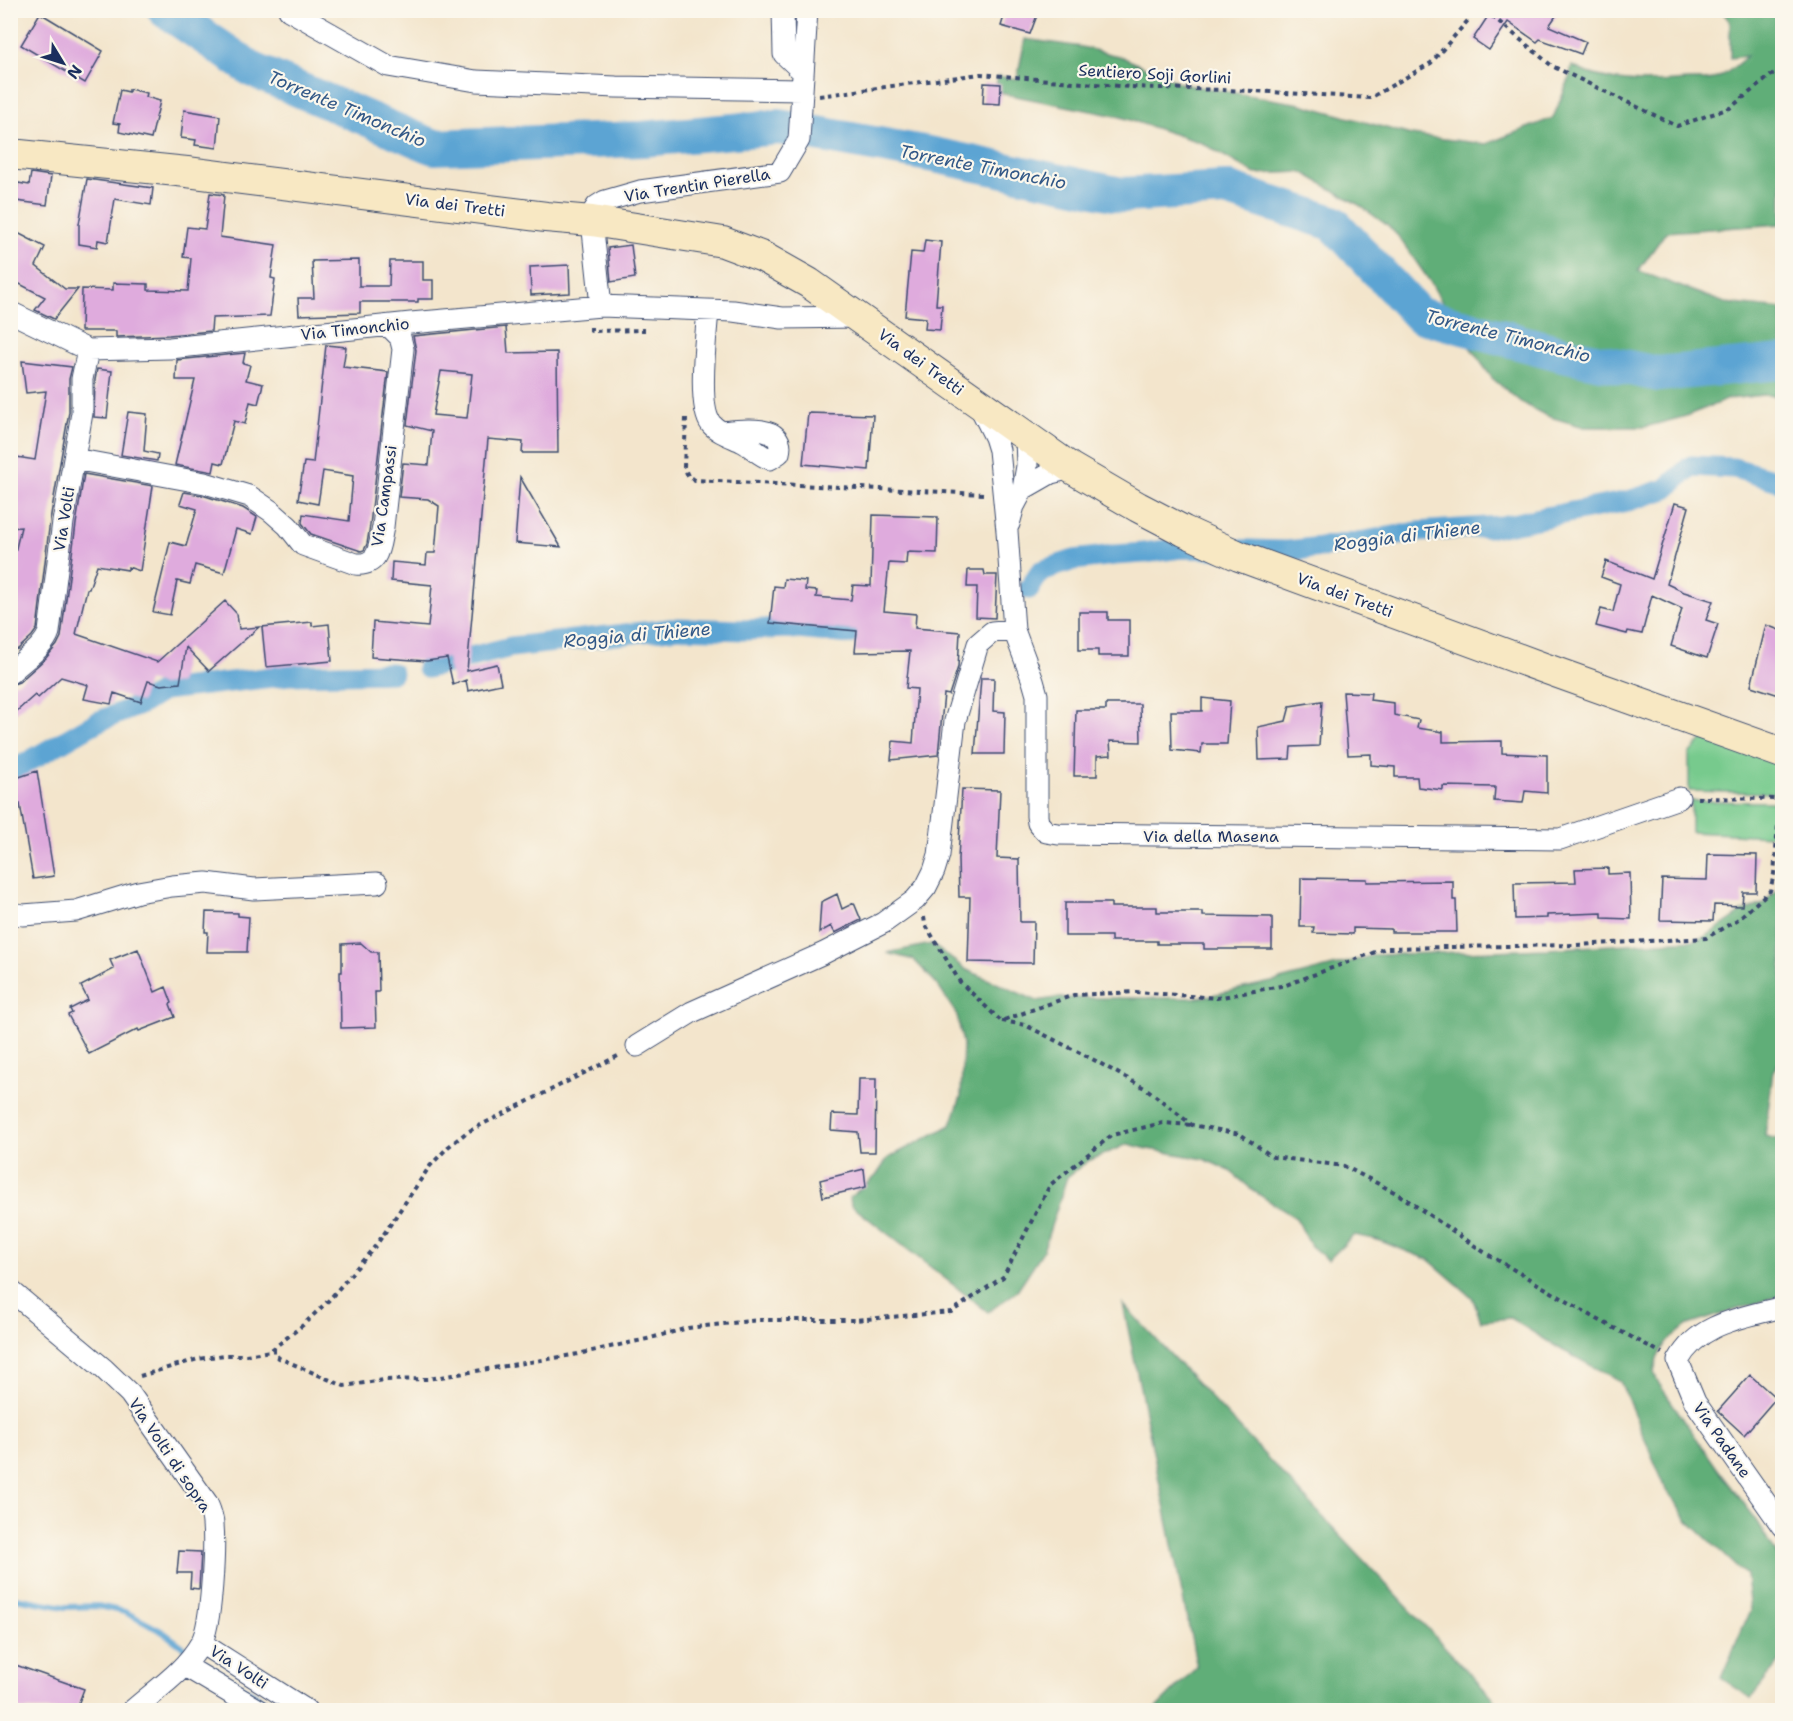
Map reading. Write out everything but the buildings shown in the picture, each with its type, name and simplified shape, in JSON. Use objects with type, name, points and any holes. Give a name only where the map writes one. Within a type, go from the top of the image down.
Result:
[{"type":"street","points":[[289,10],[388,66],[476,81],[801,92],[784,54],[783,10]]},
{"type":"street","name":"Via Trentin Pierella","points":[[592,221],[593,212],[605,201],[640,191],[780,172],[799,140],[807,10]]},
{"type":"street","name":"Via dei Tretti","points":[[10,154],[187,172],[535,216],[592,221],[723,242],[763,257],[809,283],[1071,468],[1138,507],[1210,543],[1239,556],[1544,668],[1782,764]]},
{"type":"street","points":[[592,221],[601,306]]},
{"type":"street","name":"Via Timonchio","points":[[10,312],[88,350],[170,348],[601,306],[733,311],[782,318],[858,317]]},
{"type":"street","points":[[708,311],[703,401],[711,424],[722,432]]},
{"type":"street","name":"Via Campassi","points":[[74,459],[205,483],[249,496],[288,526],[303,545],[364,565],[371,562],[377,553],[382,527],[403,349],[400,337],[388,326]]},
{"type":"street","name":"Via Volti","points":[[10,673],[42,645],[49,632],[63,522],[82,413],[82,379],[88,350]]},
{"type":"street","name":"Via della Masena","points":[[978,402],[999,450],[1014,630],[1037,695],[1037,808],[1038,823],[1046,832],[1051,834],[1560,839],[1679,798]]},
{"type":"street","name":"Via della Masena","points":[[1004,500],[1009,462],[1026,437]]},
{"type":"street","name":"Via della Masena","points":[[1007,531],[1014,506],[1023,489],[1027,466],[1026,437]]},
{"type":"street","points":[[1023,489],[1051,473],[1071,468]]},
{"type":"street","points":[[637,1046],[692,1012],[824,953],[883,923],[915,900],[926,887],[939,855],[955,721],[978,644],[992,632],[1014,630]]},
{"type":"street","points":[[10,913],[23,915],[76,911],[138,892],[172,886],[206,884],[254,889],[377,883]]},
{"type":"street","name":"Via Volti di sopra","points":[[10,1290],[130,1394],[207,1503],[212,1515],[213,1555],[210,1598],[207,1625],[201,1643],[185,1666],[133,1710]]},
{"type":"street","points":[[1678,1361],[1693,1341],[1712,1328],[1782,1307]]},
{"type":"street","name":"Via Padane","points":[[1678,1361],[1695,1402],[1782,1526]]},
{"type":"street","name":"Via Volti","points":[[201,1643],[306,1710]]},
{"type":"street","name":"Via Volti","points":[[185,1666],[259,1710]]},
{"type":"path","name":"Sentiero Soji Gorlini","points":[[801,92],[980,74],[1130,87],[1370,98],[1431,63],[1477,10]]},
{"type":"path","points":[[1485,10],[1552,66],[1677,126],[1730,108],[1782,68]]},
{"type":"path","points":[[1002,1021],[1074,994],[1137,992],[1217,998],[1286,985],[1386,948],[1575,945],[1706,938],[1737,920],[1770,891],[1774,874],[1782,764]]},
{"type":"path","points":[[1679,798],[1780,799]]},
{"type":"path","points":[[926,887],[922,908],[925,924],[960,982],[1002,1021],[1025,1025],[1094,1060],[1148,1090],[1192,1125]]},
{"type":"path","points":[[117,1381],[198,1359],[265,1353],[274,1348],[316,1312],[357,1269],[395,1219],[421,1178],[448,1147],[467,1132],[637,1046]]},
{"type":"path","points":[[274,1348],[274,1353],[279,1358],[344,1386],[384,1380],[428,1379],[578,1354],[688,1328],[759,1320],[854,1320],[951,1312],[1003,1277],[1050,1185],[1112,1136],[1163,1123],[1192,1125],[1240,1134],[1273,1156],[1344,1166],[1398,1194],[1484,1252],[1598,1319],[1678,1361]]},
{"type":"green space","points":[[1722,11],[1782,11],[1782,224],[1666,232],[1638,271],[1725,303],[1782,309],[1782,396],[1763,395],[1729,399],[1683,417],[1645,427],[1584,427],[1547,416],[1522,403],[1492,378],[1458,330],[1431,283],[1398,236],[1359,205],[1302,172],[1255,174],[1202,143],[1121,117],[995,92],[998,76],[1017,79],[1025,39],[1082,47],[1122,57],[1182,84],[1301,104],[1411,135],[1486,144],[1553,118],[1572,66],[1614,80],[1660,82],[1707,80],[1721,76],[1747,56],[1730,58],[1730,22]]},
{"type":"green space","points":[[1705,736],[1779,763],[1776,793],[1689,791],[1689,754]]},
{"type":"green space","points":[[1691,801],[1774,802],[1771,836],[1691,832]]},
{"type":"green space","points":[[1782,884],[1782,1058],[1773,1071],[1765,1136],[1782,1140],[1782,1295],[1688,1325],[1663,1347],[1654,1371],[1657,1381],[1752,1514],[1782,1561],[1782,1659],[1751,1698],[1721,1678],[1750,1611],[1746,1575],[1687,1520],[1666,1489],[1620,1381],[1562,1350],[1510,1318],[1481,1321],[1472,1297],[1429,1260],[1378,1240],[1354,1235],[1328,1260],[1311,1246],[1296,1218],[1255,1192],[1230,1171],[1204,1159],[1128,1144],[1088,1161],[1067,1177],[1043,1251],[1016,1292],[988,1312],[851,1205],[850,1197],[876,1176],[888,1158],[951,1125],[961,1096],[963,1044],[957,1015],[936,983],[914,960],[887,953],[931,944],[967,970],[1037,1001],[1055,998],[1198,998],[1276,981],[1375,955],[1547,949],[1694,940],[1706,936],[1742,912],[1763,904]]},
{"type":"green space","points":[[1123,1304],[1504,1710],[1154,1710],[1197,1667]]},
{"type":"waterway","name":"Torrente Timonchio","points":[[165,10],[253,70],[434,147],[642,139],[779,127],[934,155],[1122,195],[1226,189],[1333,223],[1419,315],[1567,355],[1658,374],[1782,362]]},
{"type":"waterway","name":"Roggia di Thiene","points":[[1029,589],[1041,571],[1074,560],[1181,548],[1287,551],[1417,532],[1501,526],[1628,501],[1666,489],[1691,466],[1734,468],[1782,482]]},
{"type":"waterway","name":"Roggia di Thiene","points":[[427,668],[511,647],[678,628],[745,630],[787,628],[850,634]]},
{"type":"waterway","name":"Roggia di Thiene","points":[[10,772],[97,722],[142,704],[164,690],[289,675],[392,673]]},
{"type":"waterway","points":[[10,1597],[65,1607],[98,1606],[125,1612],[163,1632],[202,1661],[278,1710]]}]
